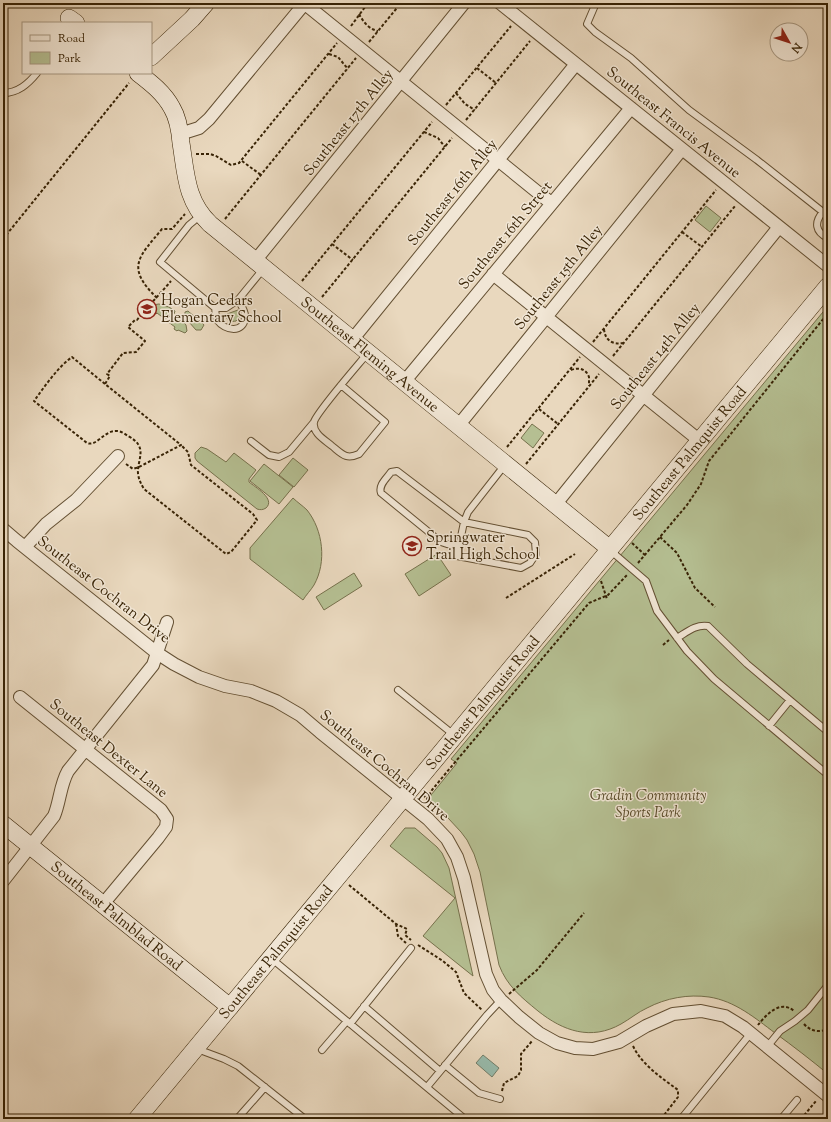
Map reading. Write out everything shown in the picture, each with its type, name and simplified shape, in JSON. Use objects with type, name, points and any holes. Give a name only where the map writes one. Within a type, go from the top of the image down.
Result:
[{"type":"main road","points":[[152,56],[192,19],[206,3]]},
{"type":"main road","points":[[136,76],[155,86],[173,109],[180,134],[186,176],[197,210]]},
{"type":"main road","name":"Southeast Fleming Avenue","points":[[197,210],[217,230],[458,426],[506,456],[555,505],[610,549]]},
{"type":"main road","name":"Southeast Palmquist Road","points":[[137,1119],[828,286]]},
{"type":"main road","name":"Southeast Palmblad Road","points":[[3,824],[230,1006]]},
{"type":"street","points":[[180,134],[198,128],[209,119],[304,3],[552,203]]},
{"type":"street","name":"Southeast 17th Alley","points":[[260,265],[401,81],[464,3]]},
{"type":"street","name":"Southeast Francis Avenue","points":[[500,3],[828,266]]},
{"type":"street","name":"Southeast 16th Alley","points":[[352,340],[576,64]]},
{"type":"street","name":"Southeast 16th Street","points":[[404,382],[630,108]]},
{"type":"street","name":"Southeast 15th Alley","points":[[458,426],[682,149]]},
{"type":"street","name":"Southeast 14th Alley","points":[[555,505],[779,227]]},
{"type":"street","points":[[493,274],[700,441]]},
{"type":"street","points":[[25,547],[46,524],[76,500],[118,456]]},
{"type":"street","name":"Southeast Cochran Drive","points":[[3,529],[157,653],[199,677],[225,686],[251,690],[276,700],[300,715],[428,819],[448,839],[457,857],[464,878],[486,974],[493,990],[501,1000],[539,1033],[557,1043],[575,1048],[593,1049],[619,1042],[646,1026],[673,1014],[701,1011],[725,1016],[751,1033],[826,1094]]},
{"type":"street","points":[[3,881],[54,816],[64,778],[68,771],[153,666],[167,622]]},
{"type":"street","name":"Southeast Dexter Lane","points":[[20,697],[161,810],[167,819],[166,827],[158,838],[103,904]]},
{"type":"lane","points":[[596,3],[587,24],[595,32],[631,58],[689,110],[757,160],[826,214],[819,217],[817,225],[820,233],[828,238]]},
{"type":"lane","points":[[3,93],[21,89],[30,82],[36,74]]},
{"type":"lane","points":[[197,210],[189,225],[160,262],[215,308],[217,319],[225,328],[234,330],[244,322],[245,313],[238,300]]},
{"type":"lane","points":[[215,308],[226,308],[238,300],[260,265]]},
{"type":"lane","points":[[251,441],[269,455],[279,457],[289,452],[368,352]]},
{"type":"lane","points":[[314,422],[315,431],[322,438],[344,456],[354,456],[359,454],[385,422],[341,386]]},
{"type":"lane","points":[[459,546],[441,542],[381,494],[380,486],[391,472],[397,470],[464,522],[528,535],[535,542],[536,554],[530,563],[521,568],[457,556],[464,522],[468,512],[506,456]]},
{"type":"lane","points":[[610,549],[646,581],[657,611],[687,651],[714,679],[828,775]]},
{"type":"lane","points":[[677,638],[702,625],[708,626],[736,654],[828,732]]},
{"type":"lane","points":[[398,690],[455,736]]},
{"type":"lane","points":[[769,726],[790,700]]},
{"type":"lane","points":[[322,1050],[364,1006],[410,948]]},
{"type":"lane","points":[[270,958],[465,1119]]},
{"type":"lane","points":[[767,1046],[780,1031],[808,1010],[828,985]]},
{"type":"lane","points":[[427,1087],[501,1000]]},
{"type":"lane","points":[[364,1006],[440,1071]]},
{"type":"lane","points":[[681,1119],[751,1033]]},
{"type":"lane","points":[[196,1049],[224,1059],[238,1066],[305,1119]]},
{"type":"lane","points":[[445,1065],[479,1093],[500,1099]]},
{"type":"lane","points":[[238,1119],[265,1087]]},
{"type":"lane","points":[[781,1119],[797,1100]]},
{"type":"path","points":[[183,155],[210,154],[231,165],[236,165],[242,161],[368,3]]},
{"type":"path","points":[[217,230],[400,4]]},
{"type":"path","points":[[359,14],[367,26],[378,31]]},
{"type":"path","points":[[293,292],[518,17]]},
{"type":"path","points":[[313,308],[537,33]]},
{"type":"path","points":[[327,54],[338,57],[348,69]]},
{"type":"path","points":[[477,67],[496,83]]},
{"type":"path","points":[[3,239],[136,76]]},
{"type":"path","points":[[456,93],[465,104],[475,110]]},
{"type":"path","points":[[424,132],[438,138],[445,147]]},
{"type":"path","points":[[242,161],[261,175]]},
{"type":"path","points":[[506,456],[538,409],[723,182]]},
{"type":"path","points":[[526,464],[742,197]]},
{"type":"path","points":[[157,298],[140,277],[138,269],[141,255],[162,229],[172,229],[197,210]]},
{"type":"path","points":[[682,232],[702,247]]},
{"type":"path","points":[[332,244],[353,260]]},
{"type":"path","points":[[105,384],[110,376],[107,374],[123,354],[136,352],[145,341],[128,328],[134,320],[137,320],[157,298],[176,275]]},
{"type":"path","points":[[446,773],[589,603],[606,598],[627,576],[687,505],[701,484],[709,461],[828,313]]},
{"type":"path","points":[[604,328],[605,335],[609,341],[616,344],[624,343]]},
{"type":"path","points":[[72,357],[181,445],[188,452],[191,465],[253,514],[257,520],[231,552],[226,554],[144,489],[140,482],[138,473],[141,458],[140,448],[132,438],[118,431],[110,432],[104,435],[94,443],[87,443],[34,401],[49,380],[72,357]]},
{"type":"path","points":[[568,372],[577,368],[585,371],[590,377],[588,387]]},
{"type":"path","points":[[538,409],[558,424]]},
{"type":"path","points":[[118,456],[132,469],[139,467],[181,445]]},
{"type":"path","points":[[660,537],[677,553],[695,588],[715,607]]},
{"type":"path","points":[[628,540],[645,555]]},
{"type":"path","points":[[506,598],[574,554]]},
{"type":"path","points":[[623,572],[627,576]]},
{"type":"path","points":[[603,576],[600,580],[606,598]]},
{"type":"path","points":[[501,1000],[537,970],[584,913]]},
{"type":"path","points":[[396,924],[398,936],[410,948]]},
{"type":"path","points":[[500,1099],[504,1083],[518,1076],[521,1054],[539,1033]]},
{"type":"path","points":[[628,1037],[635,1051],[649,1068],[678,1090],[678,1097],[661,1119]]},
{"type":"path","points":[[801,1119],[826,1094]]},
{"type":"green space","points":[[706,206],[721,218],[710,232],[695,220]]},
{"type":"green space","points":[[159,304],[169,307],[175,311],[174,314],[165,319],[148,309],[152,305]]},
{"type":"green space","name":"Gradin Community Sports Park","points":[[828,306],[828,1074],[744,1011],[727,1002],[709,997],[693,996],[669,999],[644,1010],[621,1024],[599,1032],[588,1033],[567,1028],[548,1018],[515,991],[502,972],[499,965],[480,872],[474,854],[461,832],[448,818],[432,805],[430,798],[457,763],[451,759]]},
{"type":"green space","points":[[238,310],[240,311],[240,317],[236,321],[227,319],[227,314]]},
{"type":"green space","points":[[188,311],[204,325],[201,330],[196,330],[189,322],[185,314],[185,312]]},
{"type":"green space","points":[[178,316],[186,325],[187,331],[185,333],[174,329],[175,327],[167,321]]},
{"type":"green space","points":[[532,424],[544,433],[533,448],[521,438]]},
{"type":"green space","points":[[201,447],[207,449],[226,462],[234,453],[256,470],[249,479],[249,482],[267,497],[268,505],[266,508],[262,510],[257,509],[197,461],[195,458],[195,453]]},
{"type":"green space","points":[[293,458],[308,470],[294,487],[279,475]]},
{"type":"green space","points":[[264,464],[293,487],[279,504],[250,481]]},
{"type":"green space","points":[[293,498],[307,510],[317,527],[320,536],[322,556],[318,576],[314,585],[303,600],[250,559],[250,548]]},
{"type":"green space","points":[[437,554],[451,575],[419,596],[405,574]]},
{"type":"green space","points":[[354,573],[362,586],[324,610],[316,597]]},
{"type":"green space","points":[[405,828],[415,828],[437,847],[442,853],[449,868],[473,976],[423,936],[455,898],[390,846]]},
{"type":"shaded area","points":[[483,1055],[499,1068],[492,1077],[476,1063]]},
{"type":"place","name":"Hogan Cedars Elementary School","points":[[147,309]]},
{"type":"place","name":"Springwater Trail High School","points":[[412,546]]}]
